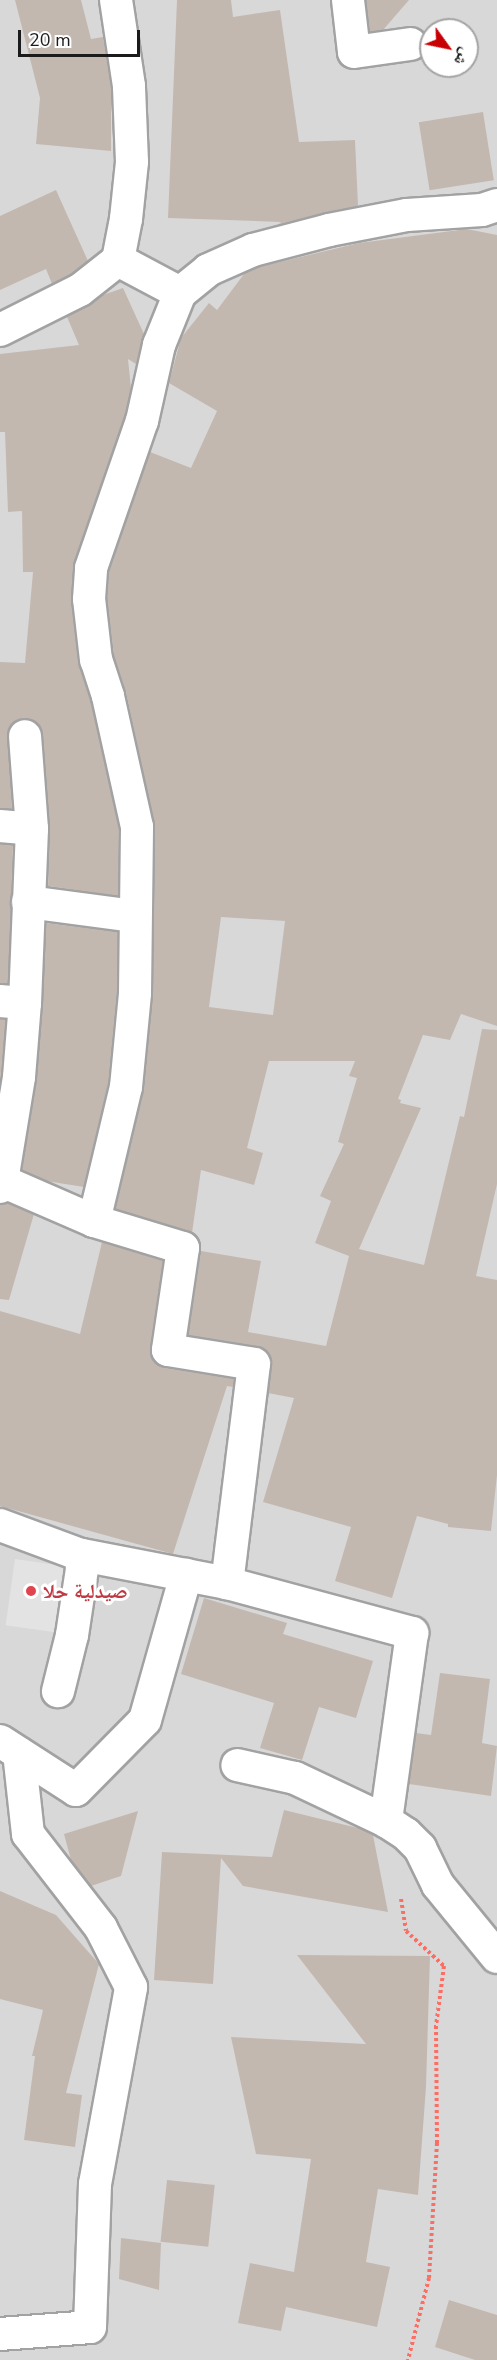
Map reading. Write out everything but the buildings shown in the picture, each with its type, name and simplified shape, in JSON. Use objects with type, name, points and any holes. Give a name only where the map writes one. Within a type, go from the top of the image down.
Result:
[{"type":"street","points":[[0,330],[80,290],[118,260],[126,219],[132,162],[129,86],[116,0]]},
{"type":"street","points":[[348,0],[354,52],[410,44]]},
{"type":"street","points":[[94,1221],[126,1086],[135,993],[134,916],[137,827],[108,696],[96,660],[88,599],[91,568],[142,421],[159,345],[180,293],[208,270],[263,248],[362,223],[406,215],[482,210],[497,205]]},
{"type":"street","points":[[118,260],[180,293]]},
{"type":"street","points":[[25,736],[32,829],[28,902],[13,1002],[24,1041],[1,1183],[94,1221],[183,1248],[168,1350],[254,1364],[227,1583]]},
{"type":"street","points":[[0,826],[32,829]]},
{"type":"street","points":[[28,902],[134,916]]},
{"type":"street","points":[[0,1525],[81,1555],[227,1583],[412,1633],[386,1821]]},
{"type":"street","points":[[58,1691],[72,1635],[82,1569],[81,1555]]},
{"type":"street","points":[[10,1747],[76,1790],[145,1720],[186,1575]]},
{"type":"street","points":[[0,2334],[90,2327],[95,2184],[131,1987],[102,1928],[28,1834],[10,1747]]},
{"type":"street","points":[[237,1765],[296,1778],[386,1821],[406,1834],[420,1848],[438,1885],[497,1957]]},
{"type":"path","points":[[401,1898],[406,1931],[444,1966],[436,2026],[437,2143],[429,2278],[408,2360]]},
{"type":"shaded area","points":[[0,0],[497,0],[497,2360],[0,2360]]},
{"type":"shaded area","points":[[15,1559],[82,1568],[73,1635],[6,1625]]},
{"type":"place","name":"صيدلية حلا","points":[[31,1591]]}]
